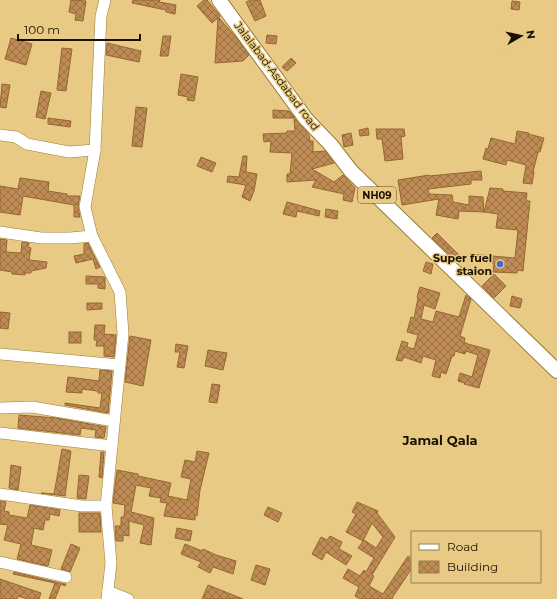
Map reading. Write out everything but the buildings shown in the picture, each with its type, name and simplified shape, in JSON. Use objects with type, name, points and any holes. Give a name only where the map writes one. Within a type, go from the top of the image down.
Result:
[{"type":"main road","name":"Jalalabad-Asdabad road","points":[[219,0],[306,119],[331,145],[351,170],[557,371]]},
{"type":"street","points":[[106,0],[101,16],[95,150],[85,207],[92,236],[120,292],[123,334],[106,506],[111,563],[107,595],[128,599]]},
{"type":"street","points":[[0,135],[16,137],[27,144],[69,152],[95,150]]},
{"type":"street","points":[[0,232],[41,238],[92,236]]},
{"type":"street","points":[[0,354],[120,365]]},
{"type":"street","points":[[0,408],[32,407],[114,421]]},
{"type":"street","points":[[0,433],[112,446]]},
{"type":"street","points":[[0,494],[82,506],[106,506]]},
{"type":"street","points":[[0,562],[66,577]]},
{"type":"place","name":"Super fuel staion","points":[[500,264]]},
{"type":"district","name":"Jamal Qala","points":[[440,440]]}]
